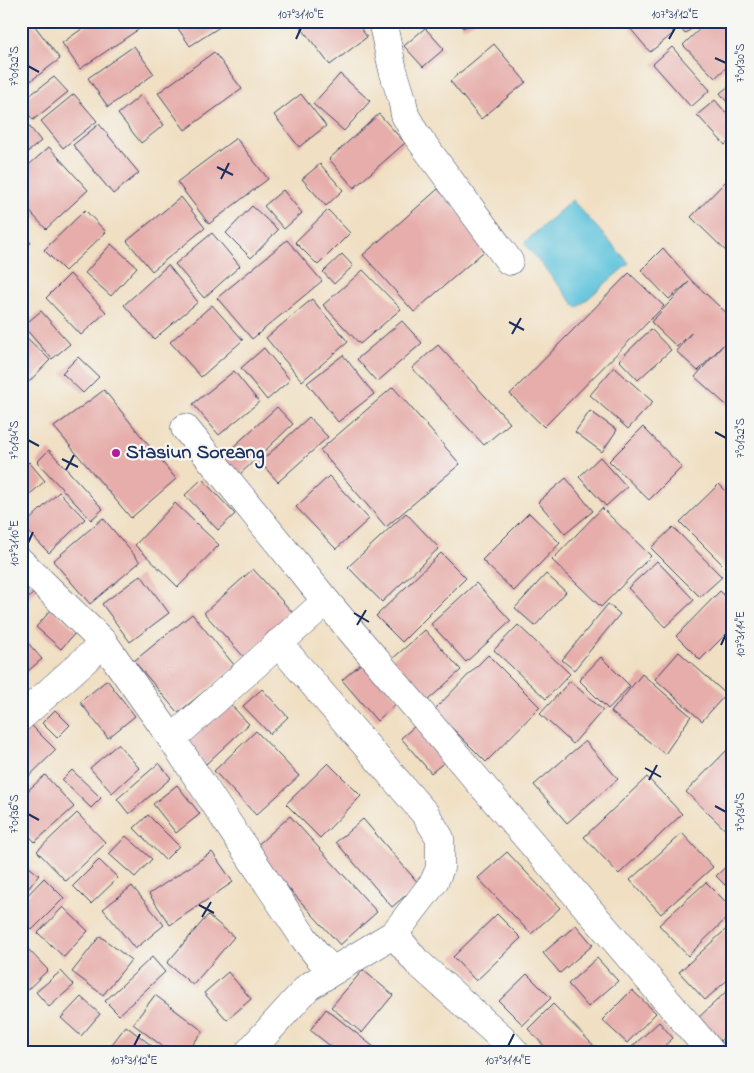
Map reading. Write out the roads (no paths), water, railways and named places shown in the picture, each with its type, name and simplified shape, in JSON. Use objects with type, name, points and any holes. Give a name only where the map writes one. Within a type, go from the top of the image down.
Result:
[{"type":"street","points":[[382,21],[405,115],[415,133],[509,261]]},
{"type":"street","points":[[185,428],[326,601],[711,1052]]},
{"type":"street","points":[[21,562],[104,643],[172,739],[304,938],[333,971]]},
{"type":"street","points":[[172,739],[326,601]]},
{"type":"street","points":[[21,717],[104,643]]},
{"type":"street","points":[[249,1052],[308,987],[394,934],[434,882],[440,868],[440,838],[426,815],[278,643]]},
{"type":"street","points":[[394,934],[416,961],[502,1038],[515,1052]]},
{"type":"water","points":[[572,200],[629,263],[577,308],[524,243]]},
{"type":"place","name":"Stasiun Soreang","points":[[116,453]]}]
